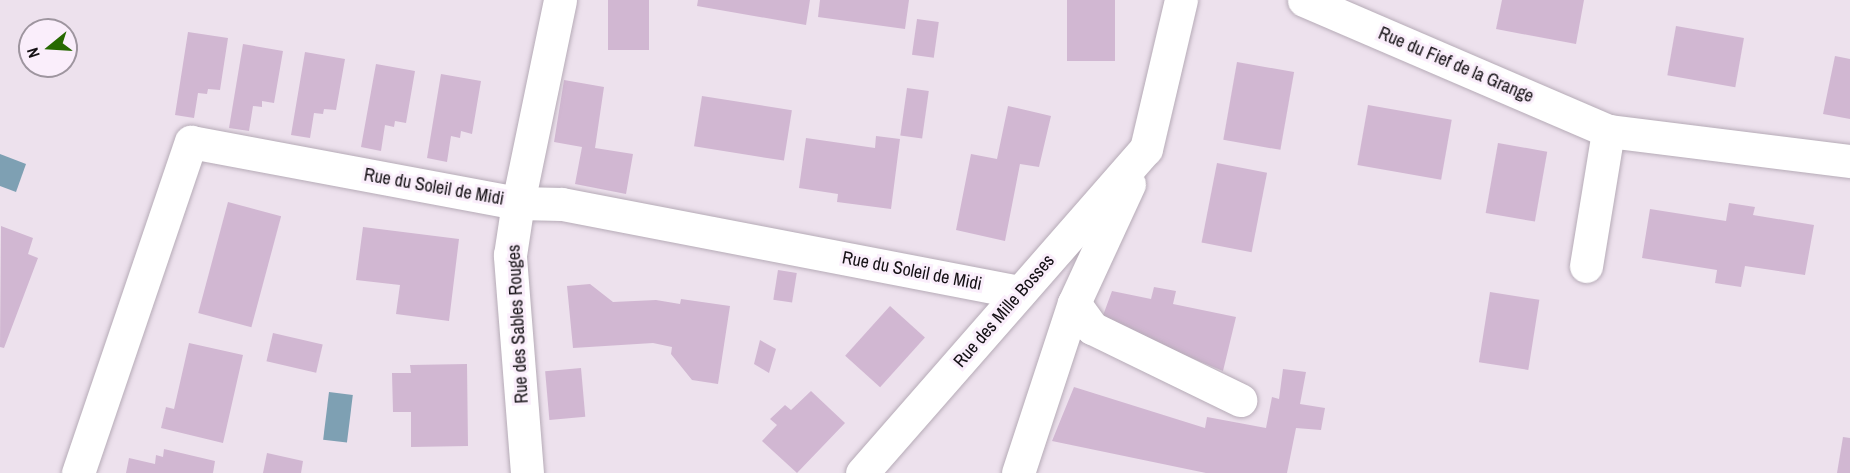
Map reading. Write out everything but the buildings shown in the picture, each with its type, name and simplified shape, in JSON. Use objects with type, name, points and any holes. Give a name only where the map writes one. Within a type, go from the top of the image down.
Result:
[{"type":"street","name":"Rue des Sables Rouges","points":[[527,473],[510,255],[518,203],[560,0]]},
{"type":"street","name":"Rue des Mille Bosses","points":[[1018,473],[1074,303],[1146,149],[1180,0]]},
{"type":"street","name":"Rue du Fief de la Grange","points":[[1304,0],[1608,131],[1850,160]]},
{"type":"street","points":[[1586,266],[1608,131]]},
{"type":"street","name":"Rue du Soleil de Midi","points":[[78,473],[191,142],[518,203],[562,204],[1020,292]]},
{"type":"street","name":"Rue des Mille Bosses","points":[[862,473],[1146,149]]},
{"type":"street","points":[[1074,303],[1092,328],[1240,400]]},
{"type":"water","points":[[0,154],[26,164],[16,192],[0,186]]},
{"type":"water","points":[[329,392],[353,395],[347,443],[323,440]]}]
